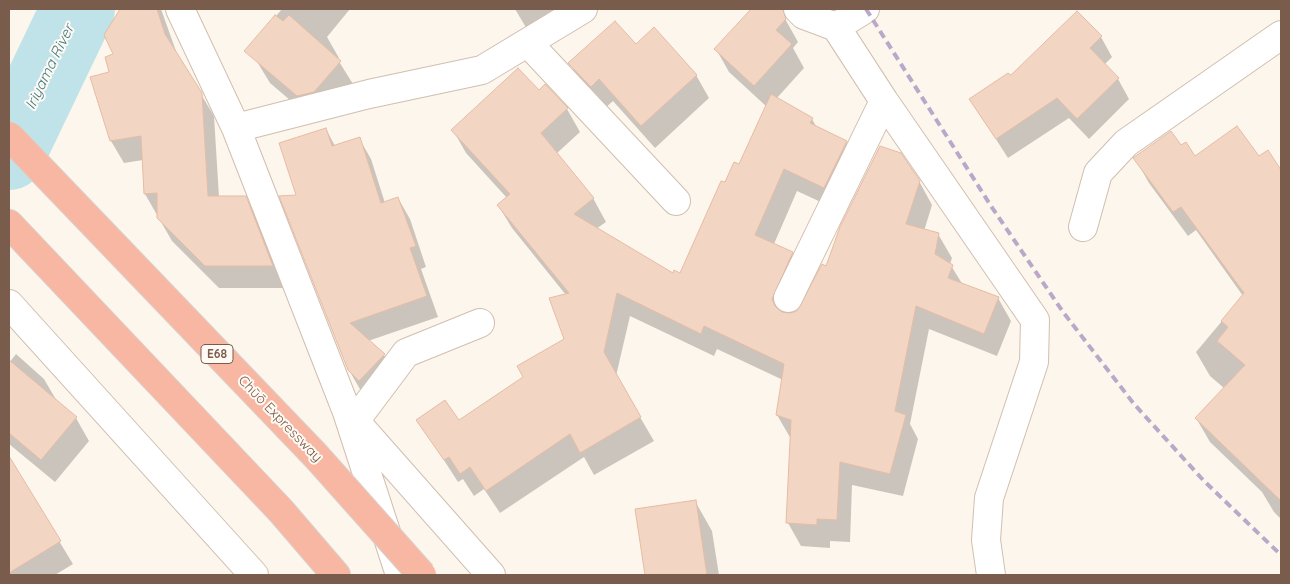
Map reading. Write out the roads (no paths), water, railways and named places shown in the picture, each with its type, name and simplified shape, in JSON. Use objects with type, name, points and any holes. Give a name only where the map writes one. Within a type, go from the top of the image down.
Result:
[{"type":"highway","name":"Chūō Expressway","points":[[9,136],[316,456],[422,575]]},
{"type":"highway","points":[[9,224],[280,511],[336,575]]},
{"type":"street","points":[[180,9],[236,128],[351,417],[400,575]]},
{"type":"street","points":[[236,128],[369,94],[482,70],[583,9]]},
{"type":"street","points":[[798,9],[804,15],[836,27],[884,101],[1035,320],[1034,362],[988,498],[986,540],[992,575]]},
{"type":"street","points":[[836,27],[865,9]]},
{"type":"street","points":[[1083,227],[1098,173],[1126,143],[1281,35]]},
{"type":"street","points":[[528,43],[676,201]]},
{"type":"street","points":[[788,298],[884,101]]},
{"type":"street","points":[[9,304],[254,575]]},
{"type":"street","points":[[351,417],[406,353],[480,323]]},
{"type":"street","points":[[351,417],[492,575]]},
{"type":"waterway","name":"Iriyama River","points":[[9,153],[78,9]]},
{"type":"railway","points":[[866,9],[991,206],[1063,312],[1134,404],[1204,481],[1281,555]]}]
